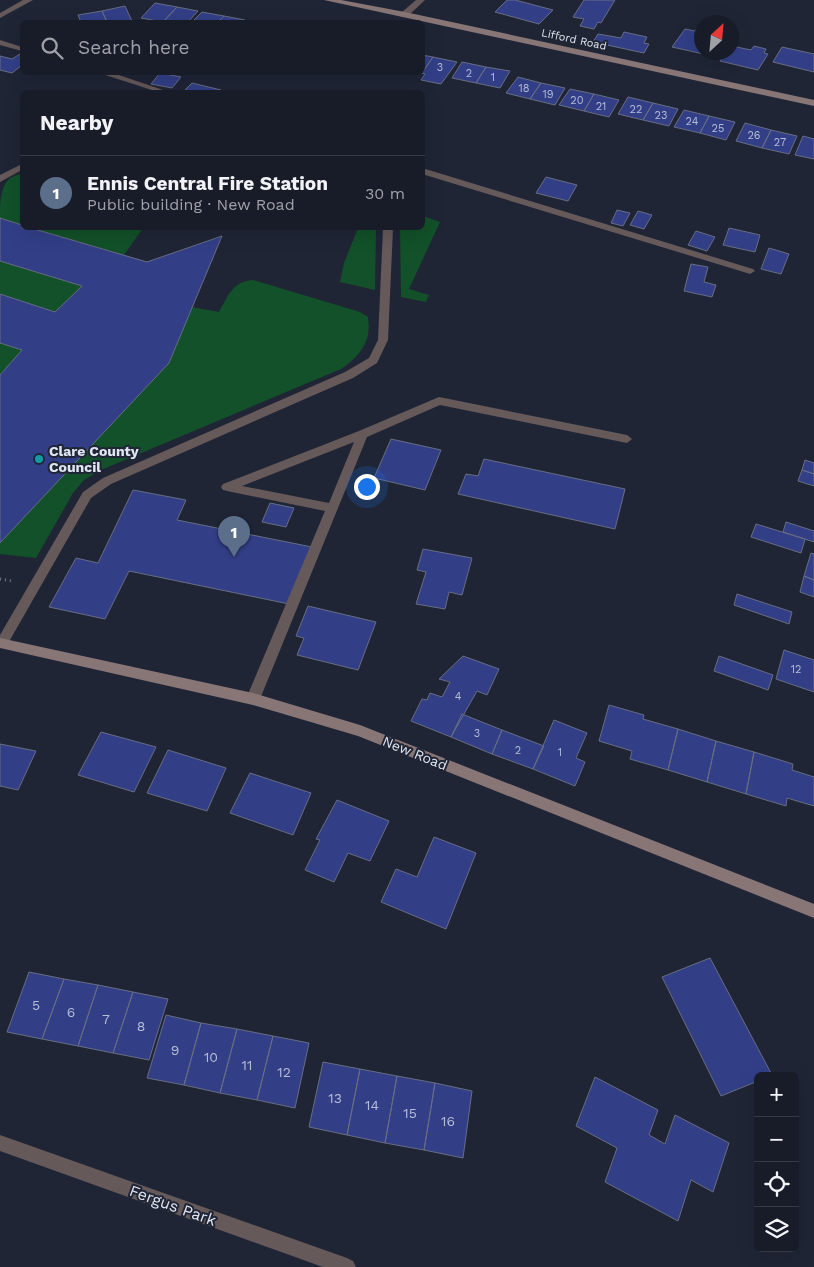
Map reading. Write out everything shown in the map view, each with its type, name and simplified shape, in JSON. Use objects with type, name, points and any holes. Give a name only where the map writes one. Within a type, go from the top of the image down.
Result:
[{"type":"street","points":[[0,16],[29,0]]},
{"type":"street","name":"Lifford Road","points":[[328,0],[405,14],[814,102]]},
{"type":"street","points":[[405,14],[421,0]]},
{"type":"street","points":[[0,42],[20,48]]},
{"type":"street","points":[[110,75],[159,90]]},
{"type":"street","points":[[0,178],[20,168]]},
{"type":"street","points":[[425,172],[750,271]]},
{"type":"street","points":[[1,643],[87,495],[107,481],[349,375],[373,360],[383,340],[388,230]]},
{"type":"street","points":[[333,508],[227,487],[363,434],[438,401],[627,439]]},
{"type":"street","points":[[254,699],[363,434]]},
{"type":"street","name":"New Road","points":[[1,643],[254,699],[360,731],[814,911]]},
{"type":"street","name":"Fergus Park","points":[[0,1143],[346,1267]]},
{"type":"green space","points":[[20,175],[20,224],[0,218],[1,196],[5,184]]},
{"type":"green space","points":[[425,217],[440,222],[409,289],[429,295],[426,302],[401,297],[400,230],[425,230]]},
{"type":"green space","points":[[38,230],[142,230],[124,255]]},
{"type":"green space","points":[[357,230],[376,230],[375,290],[340,282],[344,263]]},
{"type":"green space","points":[[0,261],[82,286],[55,312],[0,294]]},
{"type":"green space","points":[[253,280],[360,312],[368,317],[369,326],[363,347],[354,359],[341,369],[101,470],[84,480],[73,493],[36,558],[0,554],[0,543],[192,307],[219,312],[228,295],[236,286]]},
{"type":"green space","points":[[0,343],[22,350],[0,375]]},
{"type":"building","points":[[507,0],[515,0],[553,10],[539,24],[495,12]]},
{"type":"building","points":[[584,0],[615,0],[601,23],[598,22],[594,29],[580,26],[584,19],[573,17]]},
{"type":"building","points":[[155,3],[177,7],[165,20],[141,18]]},
{"type":"building","points":[[125,6],[132,20],[106,20],[102,11]]},
{"type":"building","points":[[177,7],[198,11],[190,20],[165,20]]},
{"type":"building","points":[[102,11],[106,20],[80,20],[78,15]]},
{"type":"building","points":[[202,12],[224,16],[220,20],[194,20]]},
{"type":"building","points":[[224,16],[245,20],[220,20]]},
{"type":"building","points":[[685,29],[694,31],[694,52],[672,47]]},
{"type":"building","points":[[624,32],[647,37],[644,43],[649,44],[644,53],[593,42],[598,34],[621,38]]},
{"type":"building","points":[[754,46],[766,49],[764,53],[768,54],[758,70],[720,61],[739,60],[739,47],[751,50]]},
{"type":"building","points":[[782,47],[814,54],[814,72],[773,62]]},
{"type":"building","points":[[20,54],[20,67],[12,73],[0,70],[0,56],[12,59]]},
{"type":"building","points":[[425,56],[433,57],[425,69]]},
{"type":"building","points":[[433,57],[457,62],[441,84],[421,80],[425,75],[425,69]]},
{"type":"building","points":[[462,62],[486,67],[476,83],[452,78]]},
{"type":"building","points":[[486,67],[510,71],[500,88],[476,83]]},
{"type":"building","points":[[158,75],[181,77],[172,88],[151,84]]},
{"type":"building","points":[[518,77],[541,83],[530,99],[506,93]]},
{"type":"building","points":[[192,83],[221,90],[185,90]]},
{"type":"building","points":[[541,83],[565,88],[555,105],[530,99]]},
{"type":"building","points":[[570,89],[594,94],[584,111],[559,105]]},
{"type":"building","points":[[594,94],[619,100],[609,117],[584,111]]},
{"type":"building","points":[[628,97],[653,103],[643,120],[618,114]]},
{"type":"building","points":[[653,103],[678,109],[669,126],[643,120]]},
{"type":"building","points":[[684,110],[709,116],[700,133],[674,127]]},
{"type":"building","points":[[709,116],[735,122],[726,140],[700,133]]},
{"type":"building","points":[[745,123],[771,130],[762,148],[736,141]]},
{"type":"building","points":[[771,130],[797,136],[789,154],[762,148]]},
{"type":"building","points":[[803,136],[814,139],[814,159],[795,155]]},
{"type":"building","points":[[546,177],[577,185],[568,201],[536,193]]},
{"type":"building","points":[[617,210],[630,213],[623,226],[611,223]]},
{"type":"building","points":[[638,211],[652,215],[644,229],[630,225]]},
{"type":"building","name":"Clare County Council","points":[[0,218],[20,224],[20,230],[38,230],[147,262],[222,236],[169,363],[0,543],[0,375],[22,350],[0,343],[0,294],[55,312],[82,286],[0,261]]},
{"type":"building","points":[[729,228],[760,235],[755,252],[723,245]]},
{"type":"building","points":[[696,231],[715,237],[707,251],[688,245]]},
{"type":"building","points":[[769,248],[789,254],[781,274],[761,269]]},
{"type":"building","points":[[691,264],[708,267],[704,282],[716,285],[712,297],[684,291]]},
{"type":"building","points":[[391,439],[441,450],[425,490],[374,478]]},
{"type":"building","points":[[484,459],[625,489],[615,529],[458,494],[466,474],[478,476]]},
{"type":"building","points":[[805,460],[814,463],[814,474],[802,470]]},
{"type":"building","points":[[802,470],[814,474],[814,486],[798,481]]},
{"type":"building","points":[[133,490],[186,500],[177,520],[312,547],[289,604],[129,571],[105,619],[49,607],[76,558],[98,563]]},
{"type":"building","points":[[270,503],[294,508],[286,527],[262,522]]},
{"type":"building","points":[[786,522],[814,531],[814,542],[783,532]]},
{"type":"building","points":[[756,524],[805,539],[801,553],[751,537]]},
{"type":"building","points":[[423,549],[472,558],[462,595],[449,592],[445,609],[416,604],[426,572],[417,570]]},
{"type":"building","points":[[811,553],[814,554],[814,580],[804,576]]},
{"type":"building","points":[[804,576],[814,580],[814,597],[800,592]]},
{"type":"building","points":[[737,594],[792,612],[789,624],[734,605]]},
{"type":"building","points":[[308,606],[376,622],[358,670],[297,655],[304,638],[296,636]]},
{"type":"building","points":[[784,650],[814,660],[814,692],[776,679]]},
{"type":"building","points":[[463,656],[499,669],[487,695],[477,691],[451,737],[411,721],[422,699],[427,700],[430,693],[442,697],[450,682],[439,679]]},
{"type":"building","points":[[719,656],[773,675],[768,690],[714,671]]},
{"type":"building","points":[[609,705],[644,715],[643,719],[678,729],[668,770],[630,759],[632,751],[599,741]]},
{"type":"building","points":[[462,714],[502,730],[492,754],[451,737]]},
{"type":"building","points":[[554,720],[587,733],[576,758],[585,762],[575,786],[533,769]]},
{"type":"building","points":[[678,729],[716,741],[707,782],[668,770]]},
{"type":"building","points":[[502,730],[544,746],[533,769],[492,754]]},
{"type":"building","points":[[101,732],[156,747],[134,792],[78,775]]},
{"type":"building","points":[[716,741],[754,752],[746,794],[707,782]]},
{"type":"building","points":[[0,744],[36,751],[18,790],[0,786]]},
{"type":"building","points":[[168,750],[226,768],[207,811],[147,793]]},
{"type":"building","points":[[754,752],[793,764],[792,770],[814,777],[814,806],[787,798],[786,806],[746,794]]},
{"type":"building","points":[[250,773],[311,793],[293,835],[230,813]]},
{"type":"building","points":[[337,800],[389,821],[370,861],[348,853],[334,882],[305,870],[320,840],[316,839]]},
{"type":"building","points":[[434,837],[476,853],[446,929],[381,902],[396,869],[417,877]]},
{"type":"building","points":[[710,958],[770,1072],[754,1072],[754,1083],[721,1096],[662,977]]},
{"type":"building","points":[[29,972],[64,979],[42,1039],[7,1032]]},
{"type":"building","points":[[64,979],[98,985],[78,1046],[42,1039]]},
{"type":"building","points":[[98,985],[133,992],[113,1053],[78,1046]]},
{"type":"building","points":[[133,992],[168,999],[149,1060],[113,1053]]},
{"type":"building","points":[[166,1015],[201,1023],[184,1085],[147,1078]]},
{"type":"building","points":[[201,1023],[237,1029],[220,1093],[184,1085]]},
{"type":"building","points":[[237,1029],[273,1036],[257,1100],[220,1093]]},
{"type":"building","points":[[273,1036],[309,1043],[295,1108],[257,1100]]},
{"type":"building","points":[[323,1062],[360,1069],[347,1135],[309,1127]]},
{"type":"building","points":[[360,1069],[397,1076],[385,1143],[347,1135]]},
{"type":"building","points":[[397,1076],[435,1083],[424,1150],[385,1143]]},
{"type":"building","points":[[595,1077],[658,1110],[649,1135],[665,1144],[675,1115],[729,1143],[713,1192],[691,1180],[678,1221],[605,1182],[617,1148],[576,1126]]},
{"type":"building","points":[[435,1083],[472,1091],[463,1158],[424,1150]]},
{"type":"place","name":"Clare County Council","points":[[39,459]]},
{"type":"place","name":"Ennis Central Fire Station","points":[[234,557]]}]
